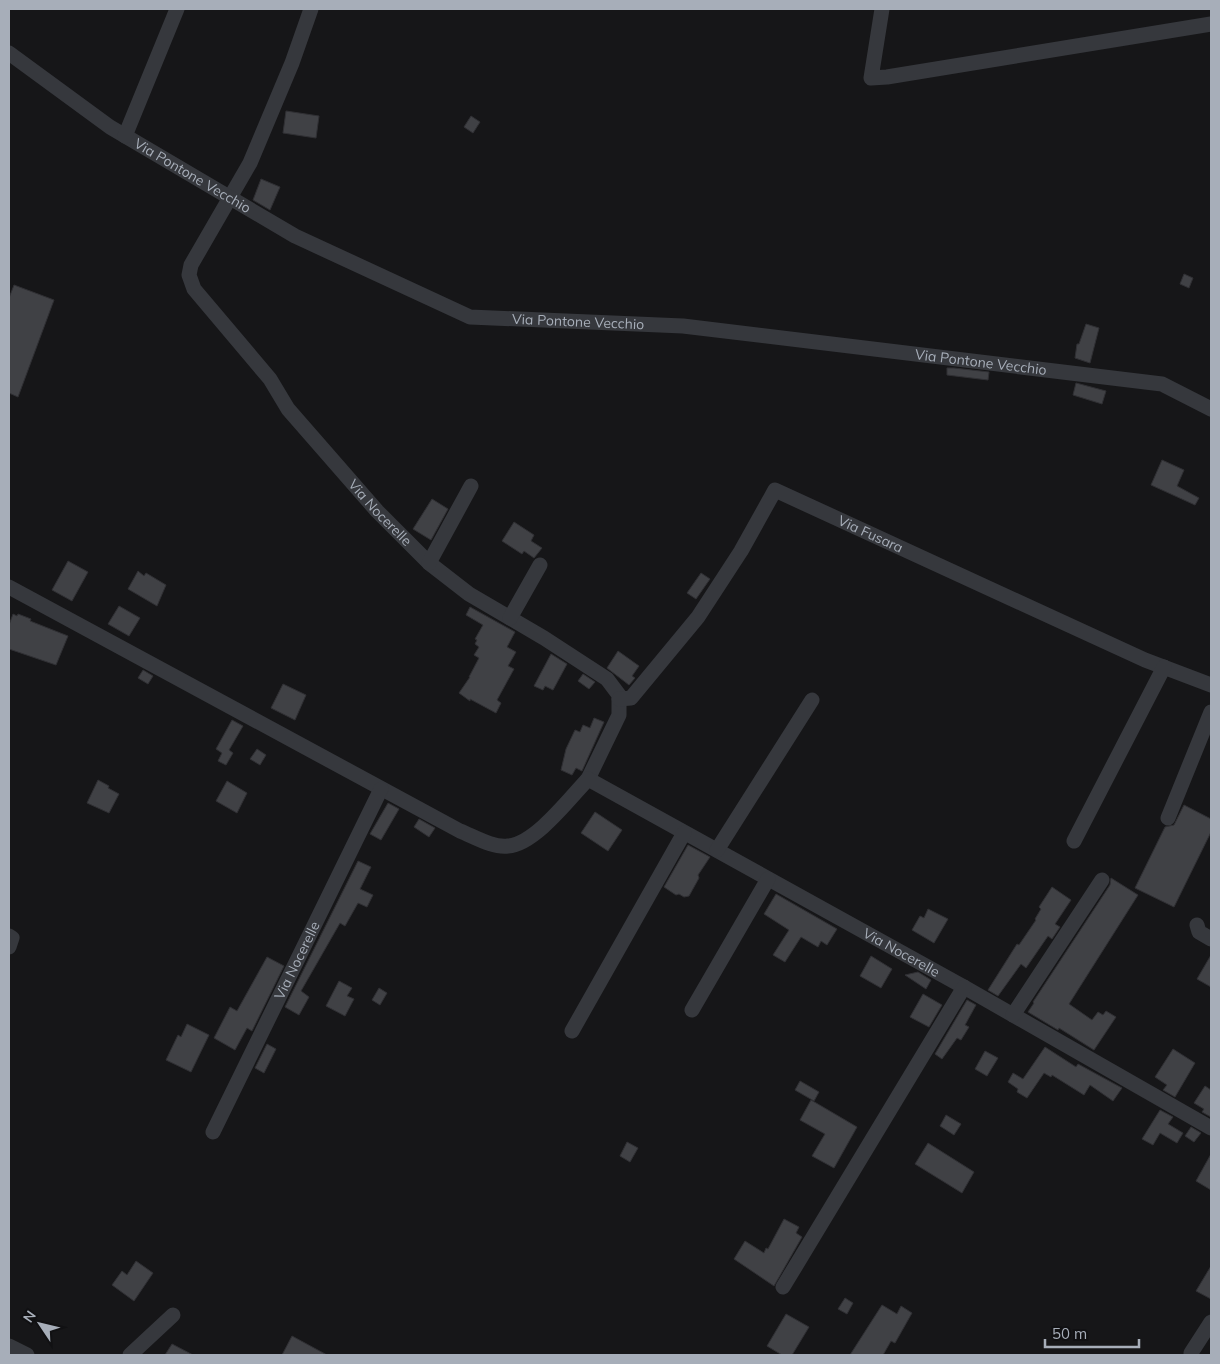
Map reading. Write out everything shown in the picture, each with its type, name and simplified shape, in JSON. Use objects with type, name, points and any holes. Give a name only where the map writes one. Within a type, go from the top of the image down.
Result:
[{"type":"street","points":[[125,136],[177,9]]},
{"type":"street","name":"Via Nocerelle","points":[[312,9],[292,64],[250,162],[191,265],[189,276],[194,288],[270,379],[288,409],[377,511],[429,564],[469,594],[607,679],[619,694],[619,699]]},
{"type":"street","points":[[882,9],[871,78],[887,77],[1211,24]]},
{"type":"street","name":"Via Pontone Vecchio","points":[[9,53],[110,127],[295,236],[470,317],[683,326],[1162,384],[1211,409]]},
{"type":"street","points":[[429,564],[471,486]]},
{"type":"street","name":"Via Fusara","points":[[619,699],[632,698],[698,617],[741,551],[775,490],[1145,660],[1211,685]]},
{"type":"street","points":[[510,618],[540,565]]},
{"type":"street","points":[[9,587],[381,789],[460,831],[494,845],[508,847],[524,842],[535,835],[588,779],[619,715],[619,699]]},
{"type":"street","points":[[1074,841],[1164,667]]},
{"type":"street","points":[[717,850],[812,700]]},
{"type":"street","points":[[1168,818],[1211,712]]},
{"type":"street","name":"Via Nocerelle","points":[[588,779],[964,987],[1211,1128]]},
{"type":"street","name":"Via Nocerelle","points":[[213,1132],[381,789]]},
{"type":"street","points":[[572,1030],[684,832]]},
{"type":"street","points":[[692,1010],[768,879]]},
{"type":"street","points":[[1013,1015],[1102,880]]},
{"type":"street","points":[[1197,925],[1199,932],[1211,939]]},
{"type":"street","points":[[9,936],[12,938],[9,947]]},
{"type":"street","points":[[783,1287],[964,987]]},
{"type":"street","points":[[130,1355],[173,1315]]},
{"type":"street","points":[[1191,1353],[1211,1322]]},
{"type":"street","points":[[9,1346],[27,1355]]},
{"type":"building","points":[[286,111],[319,116],[316,138],[283,133]]},
{"type":"building","points":[[471,116],[480,122],[473,133],[464,127]]},
{"type":"building","points":[[261,179],[280,187],[270,210],[253,200]]},
{"type":"building","points":[[1184,274],[1193,278],[1189,288],[1180,284]]},
{"type":"building","points":[[14,285],[54,300],[18,397],[9,393],[9,298]]},
{"type":"building","points":[[1086,324],[1099,328],[1090,363],[1075,358],[1077,344],[1079,344]]},
{"type":"building","points":[[947,368],[989,372],[988,380],[947,375]]},
{"type":"building","points":[[1076,383],[1106,391],[1102,404],[1073,395]]},
{"type":"building","points":[[1162,460],[1184,470],[1177,486],[1199,498],[1195,505],[1151,485]]},
{"type":"building","points":[[432,499],[448,509],[431,540],[413,529]]},
{"type":"building","points":[[514,522],[534,535],[531,541],[542,548],[534,558],[524,551],[522,554],[502,541]]},
{"type":"building","points":[[68,561],[88,572],[72,601],[52,590]]},
{"type":"building","points":[[138,571],[144,576],[146,573],[166,585],[157,606],[128,589]]},
{"type":"building","points":[[701,573],[710,579],[696,599],[687,593]]},
{"type":"building","points":[[119,606],[140,618],[129,636],[108,624]]},
{"type":"building","points":[[470,607],[515,632],[507,647],[516,652],[508,666],[514,669],[497,700],[501,703],[496,713],[470,699],[470,701],[459,693],[470,677],[479,658],[474,655],[479,647],[475,644],[477,640],[475,639],[483,625],[466,615]]},
{"type":"building","points":[[13,614],[31,619],[30,621],[68,636],[56,665],[9,649],[9,625]]},
{"type":"building","points":[[618,651],[639,666],[632,676],[635,678],[629,685],[607,668]]},
{"type":"building","points":[[551,654],[567,664],[553,690],[545,686],[543,690],[534,686]]},
{"type":"building","points":[[143,670],[153,676],[148,684],[138,678]]},
{"type":"building","points":[[583,674],[595,682],[589,689],[578,681]]},
{"type":"building","points":[[283,684],[306,695],[295,720],[271,708]]},
{"type":"building","points":[[594,718],[604,722],[582,771],[576,768],[572,775],[561,770],[566,749],[575,730],[580,732],[583,725],[590,728]]},
{"type":"building","points":[[232,720],[243,726],[229,750],[233,753],[226,765],[218,761],[222,753],[216,749]]},
{"type":"building","points":[[257,749],[266,755],[260,765],[250,759]]},
{"type":"building","points":[[98,780],[119,794],[109,813],[87,803]]},
{"type":"building","points":[[227,781],[247,793],[237,813],[216,801]]},
{"type":"building","points":[[388,803],[399,809],[381,840],[370,834]]},
{"type":"building","points":[[1184,805],[1211,819],[1211,832],[1174,907],[1135,888],[1165,827],[1174,825]]},
{"type":"building","points":[[595,812],[622,830],[608,851],[581,833]]},
{"type":"building","points":[[419,819],[435,828],[429,837],[414,827]]},
{"type":"building","points":[[688,845],[710,857],[698,875],[699,878],[689,896],[684,897],[679,894],[676,895],[664,887]]},
{"type":"building","points":[[358,861],[371,867],[360,889],[373,895],[367,907],[358,903],[345,926],[340,923],[301,991],[309,997],[299,1015],[285,1007]]},
{"type":"building","points":[[1111,878],[1138,895],[1069,1004],[1092,1020],[1098,1012],[1103,1015],[1106,1011],[1116,1017],[1094,1050],[1059,1028],[1058,1030],[1028,1012],[1110,885]]},
{"type":"building","points":[[1052,887],[1071,900],[1055,924],[1060,927],[1052,939],[1048,936],[1026,968],[1021,964],[998,996],[988,990],[1017,944],[1019,945],[1036,920],[1041,909],[1039,907]]},
{"type":"building","points":[[776,894],[837,929],[827,945],[821,941],[818,947],[801,937],[785,962],[773,955],[789,930],[764,914]]},
{"type":"building","points":[[928,909],[948,919],[934,943],[912,930],[920,916],[924,918]]},
{"type":"building","points":[[1211,955],[1211,987],[1197,979]]},
{"type":"building","points":[[871,956],[892,969],[881,988],[860,976]]},
{"type":"building","points":[[267,957],[284,966],[252,1031],[247,1028],[235,1050],[214,1038],[230,1007],[237,1011]]},
{"type":"building","points":[[918,972],[931,980],[926,989],[905,975]]},
{"type":"building","points":[[339,981],[352,988],[347,996],[354,999],[345,1016],[326,1006]]},
{"type":"building","points":[[379,988],[387,993],[380,1005],[372,1000]]},
{"type":"building","points":[[923,994],[942,1005],[929,1027],[910,1017]]},
{"type":"building","points":[[967,1000],[976,1005],[965,1025],[969,1027],[961,1040],[957,1038],[942,1059],[935,1054]]},
{"type":"building","points":[[187,1024],[209,1035],[191,1072],[166,1060],[178,1035],[181,1037]]},
{"type":"building","points":[[267,1044],[276,1049],[264,1073],[255,1068]]},
{"type":"building","points":[[1045,1047],[1076,1067],[1078,1064],[1122,1088],[1113,1101],[1090,1085],[1084,1095],[1052,1075],[1051,1077],[1044,1073],[1027,1098],[1017,1092],[1018,1089],[1008,1082],[1013,1073],[1023,1079]]},
{"type":"building","points":[[1173,1049],[1195,1063],[1175,1097],[1163,1090],[1167,1085],[1155,1077]]},
{"type":"building","points":[[985,1051],[998,1058],[987,1076],[975,1069]]},
{"type":"building","points":[[800,1081],[819,1092],[814,1101],[795,1090]]},
{"type":"building","points":[[1205,1086],[1211,1090],[1211,1117],[1202,1112],[1204,1109],[1194,1103]]},
{"type":"building","points":[[811,1100],[857,1127],[834,1168],[812,1156],[825,1134],[800,1120]]},
{"type":"building","points":[[1160,1110],[1173,1117],[1168,1124],[1183,1133],[1177,1143],[1160,1133],[1153,1145],[1142,1139]]},
{"type":"building","points":[[946,1115],[961,1124],[954,1135],[940,1126]]},
{"type":"building","points":[[1191,1127],[1201,1133],[1194,1142],[1185,1136]]},
{"type":"building","points":[[627,1142],[638,1148],[630,1162],[620,1156]]},
{"type":"building","points":[[928,1143],[974,1172],[962,1193],[915,1164]]},
{"type":"building","points":[[1211,1154],[1211,1190],[1196,1181]]},
{"type":"building","points":[[784,1219],[799,1227],[796,1233],[802,1237],[774,1286],[734,1259],[745,1241],[764,1253]]},
{"type":"building","points":[[136,1261],[153,1273],[134,1301],[112,1285],[122,1271],[127,1275]]},
{"type":"building","points":[[1211,1266],[1211,1299],[1196,1291]]},
{"type":"building","points":[[845,1298],[853,1303],[847,1314],[838,1309]]},
{"type":"building","points":[[882,1305],[897,1314],[901,1306],[912,1313],[895,1343],[891,1341],[883,1355],[850,1355]]},
{"type":"building","points":[[786,1314],[809,1327],[792,1355],[782,1355],[767,1346]]},
{"type":"building","points":[[292,1336],[327,1355],[282,1355]]},
{"type":"building","points":[[172,1344],[193,1355],[165,1355]]}]
